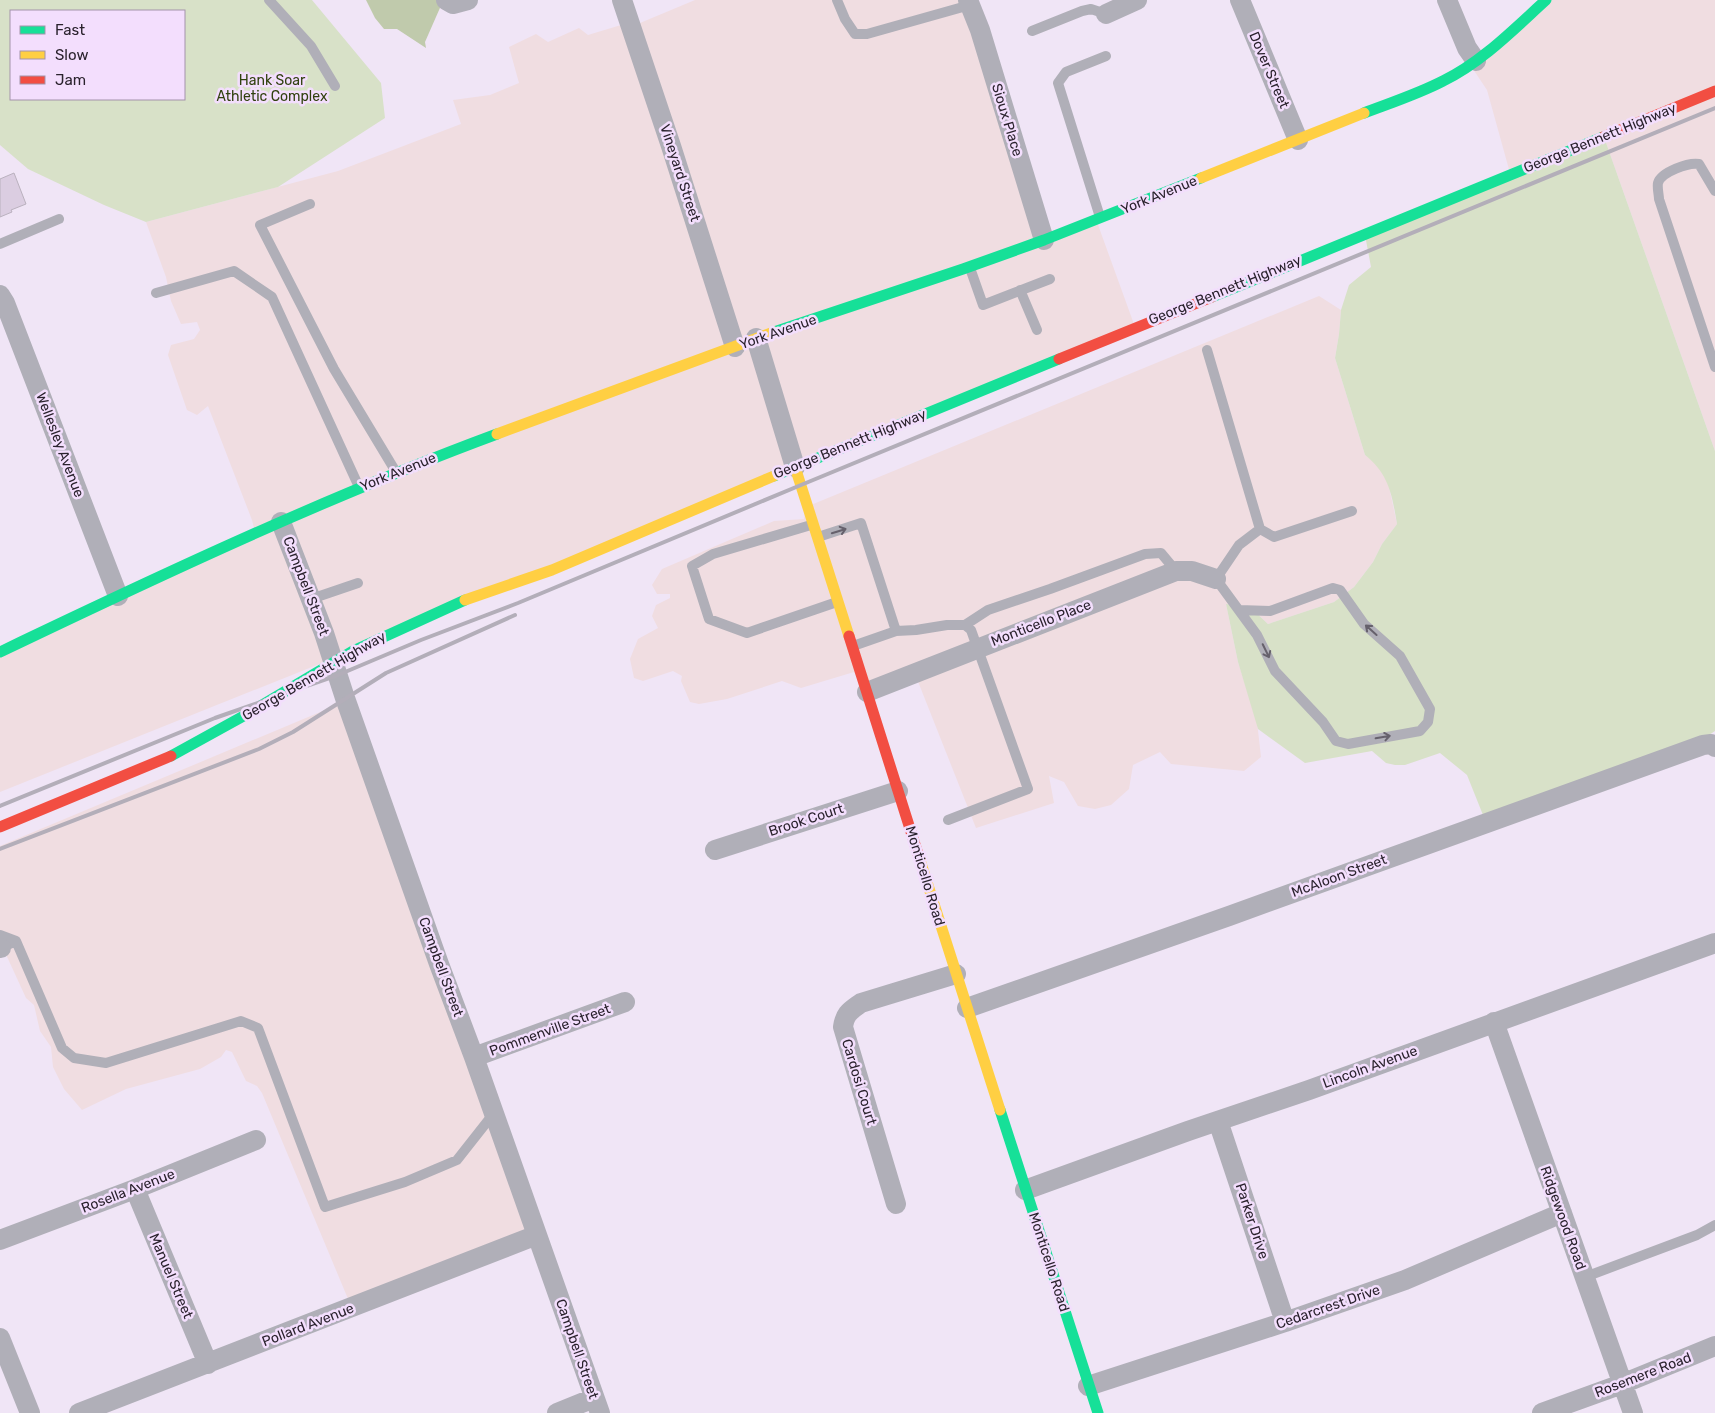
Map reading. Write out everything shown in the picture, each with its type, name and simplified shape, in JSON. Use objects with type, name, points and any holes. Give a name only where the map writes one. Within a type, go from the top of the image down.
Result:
[{"type":"street","name":"Vineyard Street","points":[[622,0],[735,347]]},
{"type":"street","points":[[1106,14],[1138,0]]},
{"type":"street","name":"Dover Street","points":[[1240,0],[1298,140]]},
{"type":"street","points":[[1447,0],[1467,48],[1476,61]]},
{"type":"street","name":"York Avenue","points":[[0,652],[281,522],[360,487],[468,444],[756,338],[1044,240],[1442,82],[1476,61],[1546,0]]},
{"type":"street","name":"Sioux Place","points":[[969,2],[980,30],[1044,240]]},
{"type":"street","name":"George Bennett Highway","points":[[0,827],[173,755],[219,731],[353,651],[469,598],[552,570],[795,467],[1715,91]]},
{"type":"street","name":"Wellesley Avenue","points":[[0,295],[118,596]]},
{"type":"street","name":"Monticello Road","points":[[756,338],[966,1008],[1098,1413]]},
{"type":"street","name":"Campbell Street","points":[[281,522],[334,663],[597,1406]]},
{"type":"street","name":"Monticello Place","points":[[867,692],[1176,571],[1192,570],[1216,579]]},
{"type":"street","name":"McAloon Street","points":[[966,1008],[1248,909],[1703,745],[1713,746]]},
{"type":"street","name":"Brook Court","points":[[715,850],[898,791]]},
{"type":"street","name":"Lincoln Avenue","points":[[1025,1190],[1309,1090],[1715,943]]},
{"type":"street","name":"Cardosi Court","points":[[896,1204],[843,1027],[844,1018],[861,1002],[956,974]]},
{"type":"street","name":"Pommenville Street","points":[[474,1058],[625,1002]]},
{"type":"street","name":"Ridgewood Road","points":[[1494,1022],[1633,1413]]},
{"type":"street","name":"Parker Drive","points":[[1218,1121],[1285,1322]]},
{"type":"street","name":"Rosella Avenue","points":[[0,1240],[135,1189],[256,1140]]},
{"type":"street","name":"Manuel Street","points":[[135,1189],[208,1364]]},
{"type":"street","name":"Cedarcrest Drive","points":[[1088,1386],[1285,1322],[1405,1280],[1562,1213]]},
{"type":"street","name":"Pollard Avenue","points":[[79,1413],[537,1235]]},
{"type":"street","points":[[0,1338],[30,1413]]},
{"type":"street","name":"Rosemere Road","points":[[1542,1413],[1622,1384],[1715,1346]]},
{"type":"street","points":[[557,1413],[597,1406]]},
{"type":"lane","points":[[269,0],[311,46],[335,86]]},
{"type":"lane","points":[[838,0],[845,19],[855,34],[867,34],[969,2]]},
{"type":"lane","points":[[1032,31],[1082,11],[1091,9],[1106,14]]},
{"type":"lane","points":[[1101,218],[1058,83],[1066,72],[1106,56]]},
{"type":"lane","points":[[1715,191],[1699,164],[1692,163],[1684,165],[1662,177],[1658,184],[1660,199],[1715,367]]},
{"type":"lane","points":[[310,204],[260,225],[334,370],[396,473]]},
{"type":"lane","points":[[0,244],[59,219]]},
{"type":"lane","points":[[969,267],[983,305],[1050,279]]},
{"type":"lane","points":[[156,293],[234,271],[272,297],[360,487]]},
{"type":"lane","points":[[1020,290],[1037,330]]},
{"type":"lane","points":[[1207,350],[1260,529],[1274,537],[1352,511]]},
{"type":"lane","points":[[817,537],[861,523],[896,631]]},
{"type":"lane","points":[[813,524],[713,554],[692,566],[709,619],[747,633],[838,602]]},
{"type":"lane","points":[[1239,610],[1270,610],[1333,588],[1340,590],[1364,624],[1400,656],[1430,709],[1428,722],[1420,731],[1348,744],[1336,741],[1323,722],[1275,671],[1258,635],[1239,610],[1216,579],[1239,545],[1260,529]]},
{"type":"lane","points":[[852,646],[896,631],[947,625],[965,625],[988,610],[1050,590],[1145,554],[1161,553],[1176,571]]},
{"type":"lane","points":[[311,600],[358,582]]},
{"type":"lane","points":[[948,820],[1028,789],[971,630],[965,625]]},
{"type":"lane","points":[[0,935],[62,1048],[74,1058],[106,1063],[241,1021],[258,1028],[324,1207],[405,1182],[457,1160],[494,1114]]},
{"type":"lane","points":[[1585,1277],[1696,1235],[1715,1225]]},
{"type":"shaded area","points":[[695,0],[962,0],[1043,238],[1097,222],[1135,327],[414,626],[0,792],[0,654],[256,536],[252,520],[208,406],[197,415],[187,410],[168,355],[171,345],[194,339],[200,330],[197,322],[181,324],[171,301],[166,277],[146,222],[338,171],[461,124],[453,100],[490,95],[519,83],[509,47],[536,34],[548,42],[579,28],[588,35],[621,25],[628,28]]},
{"type":"shaded area","points":[[1546,0],[1715,0],[1715,451],[1604,137],[1510,173],[1487,90],[1473,69]]},
{"type":"shaded area","points":[[1319,296],[1341,310],[1335,358],[1365,455],[1377,464],[1388,482],[1397,524],[1382,544],[1373,562],[1354,587],[1334,602],[1268,624],[1250,607],[1226,604],[1238,662],[1257,722],[1261,757],[1244,771],[1171,764],[1160,752],[1133,765],[1129,789],[1111,805],[1095,809],[1078,806],[1064,782],[1049,776],[1054,803],[976,828],[917,679],[866,696],[854,672],[801,688],[782,681],[727,699],[699,704],[690,702],[681,681],[682,676],[673,671],[643,681],[634,678],[630,659],[638,639],[658,628],[652,616],[656,605],[670,598],[670,594],[657,594],[652,585],[662,569],[774,521],[804,519],[806,507]]},
{"type":"shaded area","points":[[344,702],[535,1242],[351,1306],[262,1093],[257,1086],[246,1081],[232,1052],[226,1050],[221,1057],[200,1069],[126,1089],[82,1110],[64,1089],[53,1067],[51,1047],[40,1031],[34,1005],[26,998],[3,948],[0,949],[0,846]]},
{"type":"green space","name":"Hank Soar Athletic Complex","points":[[0,0],[312,0],[381,83],[385,118],[278,187],[146,222],[104,205],[28,169],[0,145]]},
{"type":"green space","points":[[366,0],[443,1],[425,42],[426,48],[397,29],[384,29],[375,18]]},
{"type":"green space","points":[[1604,137],[1715,451],[1715,731],[1682,753],[1487,825],[1467,775],[1440,753],[1405,765],[1386,763],[1372,751],[1305,763],[1258,729],[1238,662],[1226,604],[1250,607],[1268,624],[1334,602],[1354,587],[1373,562],[1382,544],[1397,524],[1388,486],[1379,470],[1365,455],[1335,358],[1341,310],[1349,285],[1371,267],[1365,235]]},
{"type":"building","points":[[14,173],[26,204],[0,217],[0,179]]},
{"type":"railway","points":[[0,806],[215,718],[338,675],[421,640],[518,603],[1715,108]]},
{"type":"railway","points":[[0,849],[259,749],[293,732],[386,673],[515,615]]},
{"type":"traffic: fast","points":[[1364,113],[1424,90],[1457,73],[1484,55],[1546,0]]},
{"type":"traffic: fast","points":[[1212,297],[1603,137]]},
{"type":"traffic: fast","points":[[774,332],[1044,240],[1201,178]]},
{"type":"traffic: fast","points":[[774,476],[1059,359]]},
{"type":"traffic: fast","points":[[0,652],[246,537],[434,458],[497,434]]},
{"type":"traffic: fast","points":[[171,756],[249,713],[353,651],[465,600]]},
{"type":"traffic: fast","points":[[1000,1110],[1098,1413]]},
{"type":"traffic: slow","points":[[1201,178],[1364,113]]},
{"type":"traffic: slow","points":[[497,434],[774,332]]},
{"type":"traffic: slow","points":[[795,467],[849,636]]},
{"type":"traffic: slow","points":[[465,600],[552,570],[774,476]]},
{"type":"traffic: slow","points":[[918,854],[1000,1110]]},
{"type":"traffic: jam","points":[[1603,137],[1715,91]]},
{"type":"traffic: jam","points":[[1059,359],[1212,297]]},
{"type":"traffic: jam","points":[[849,636],[918,854]]},
{"type":"traffic: jam","points":[[0,827],[171,756]]}]
